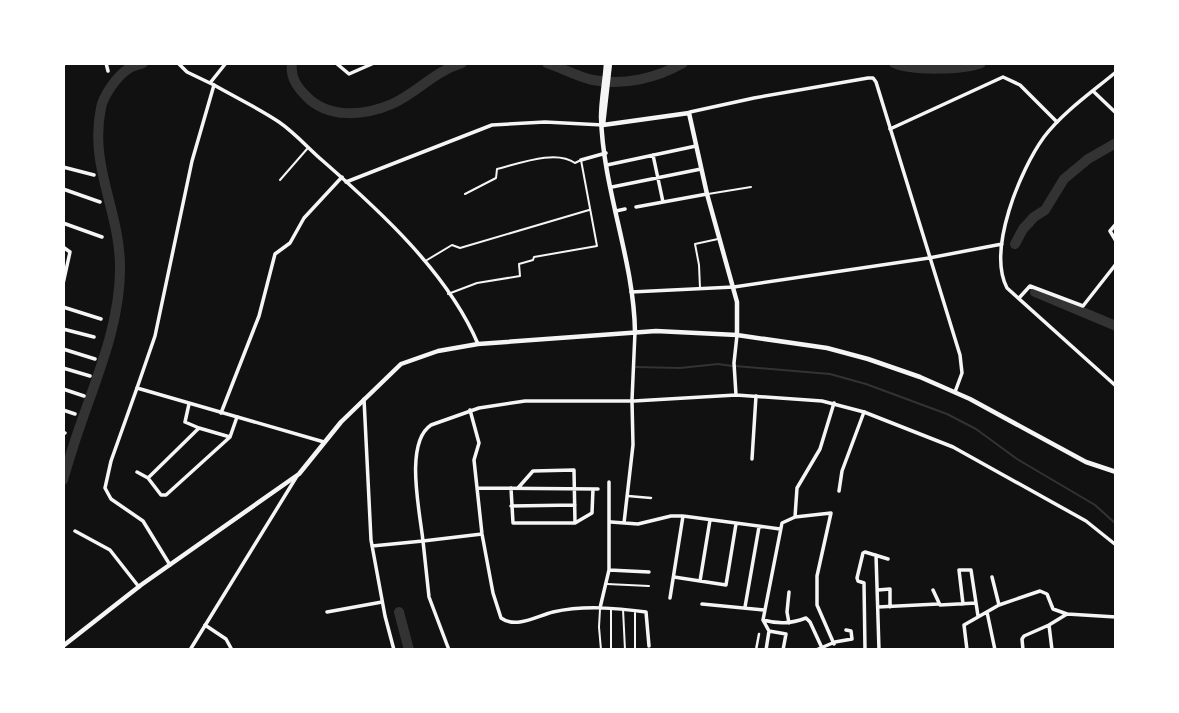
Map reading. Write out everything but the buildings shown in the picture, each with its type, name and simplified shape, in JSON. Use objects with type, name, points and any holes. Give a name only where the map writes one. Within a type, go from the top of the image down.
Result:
[{"type":"main road","points":[[608,63],[603,125],[607,165],[631,292],[635,332]]},
{"type":"main road","points":[[603,125],[689,113],[707,194],[734,287],[737,335]]},
{"type":"main road","points":[[63,646],[139,587],[299,474],[364,398],[397,367],[414,358],[478,344],[635,332],[737,335],[796,342],[841,352],[912,374],[955,392],[1086,462],[1116,472]]},
{"type":"street","points":[[106,63],[108,71]]},
{"type":"street","points":[[178,63],[187,72],[281,124],[342,177],[424,261],[471,329],[478,344]]},
{"type":"street","points":[[170,565],[143,521],[111,499],[105,488],[111,461],[155,336],[192,158],[212,84],[226,63]]},
{"type":"street","points":[[336,63],[349,74],[374,63]]},
{"type":"street","points":[[1116,72],[1057,122],[1033,155],[1020,181],[1002,244],[1003,280],[1007,288],[1116,386]]},
{"type":"street","points":[[890,130],[1003,77],[1020,85],[1057,122]]},
{"type":"street","points":[[689,113],[754,98],[873,78],[962,365],[955,392]]},
{"type":"street","points":[[1093,91],[1116,113]]},
{"type":"street","points":[[346,182],[495,125],[545,122],[603,125]]},
{"type":"street","points":[[607,165],[696,146]]},
{"type":"street","points":[[581,160],[606,153]]},
{"type":"street","points":[[653,155],[663,202]]},
{"type":"street","points":[[63,167],[94,175]]},
{"type":"street","points":[[612,187],[701,169]]},
{"type":"street","points":[[220,413],[259,316],[275,254],[290,243],[304,218],[342,177]]},
{"type":"street","points":[[63,188],[100,202]]},
{"type":"street","points":[[636,207],[707,194]]},
{"type":"street","points":[[616,211],[625,209]]},
{"type":"street","points":[[63,223],[102,237]]},
{"type":"street","points":[[1116,224],[1110,231],[1116,241]]},
{"type":"street","points":[[631,292],[734,287],[929,258],[1002,244]]},
{"type":"street","points":[[63,247],[70,253],[63,284]]},
{"type":"street","points":[[1019,298],[1030,286],[1083,306],[1116,264]]},
{"type":"street","points":[[63,307],[101,319]]},
{"type":"street","points":[[63,329],[94,337]]},
{"type":"street","points":[[624,523],[633,444],[635,332]]},
{"type":"street","points":[[736,395],[734,363],[737,335]]},
{"type":"street","points":[[63,349],[95,359]]},
{"type":"street","points":[[63,368],[90,376]]},
{"type":"street","points":[[137,388],[324,442]]},
{"type":"street","points":[[63,389],[84,396]]},
{"type":"street","points":[[449,650],[429,597],[415,455],[418,442],[428,427],[496,404],[736,395],[801,398],[834,403],[864,412],[968,455],[1086,521],[1116,545]]},
{"type":"street","points":[[752,459],[756,396]]},
{"type":"street","points":[[364,398],[372,546],[394,650]]},
{"type":"street","points":[[795,517],[797,488],[820,449],[834,403]]},
{"type":"street","points":[[190,404],[185,422],[230,437]]},
{"type":"street","points":[[63,410],[75,414]]},
{"type":"street","points":[[470,411],[479,443],[474,460],[482,534],[498,613],[504,620],[516,623],[556,611],[600,608],[635,611],[648,614],[649,646]]},
{"type":"street","points":[[839,491],[842,471],[864,412]]},
{"type":"street","points":[[137,472],[148,478],[161,495],[166,495],[230,437],[237,418]]},
{"type":"street","points":[[148,478],[199,428]]},
{"type":"street","points":[[518,488],[533,471],[572,469],[575,472],[575,523]]},
{"type":"street","points":[[190,650],[299,474]]},
{"type":"street","points":[[600,608],[609,569],[609,482]]},
{"type":"street","points":[[477,488],[511,488],[518,488],[595,489],[592,513],[575,523],[511,522],[511,488]]},
{"type":"street","points":[[628,496],[651,498]]},
{"type":"street","points":[[511,506],[575,505]]},
{"type":"street","points":[[766,650],[769,631],[763,620],[764,610],[780,529],[785,521],[795,517],[831,513],[817,576],[817,605],[833,643]]},
{"type":"street","points":[[611,522],[638,523],[683,516],[780,529]]},
{"type":"street","points":[[670,598],[683,516]]},
{"type":"street","points":[[700,581],[710,520]]},
{"type":"street","points":[[674,577],[724,586],[727,584],[736,524]]},
{"type":"street","points":[[745,607],[759,527]]},
{"type":"street","points":[[75,531],[110,550],[139,587]]},
{"type":"street","points":[[372,546],[482,534]]},
{"type":"street","points":[[865,650],[864,583],[857,578],[864,552],[888,559]]},
{"type":"street","points":[[876,555],[879,650]]},
{"type":"street","points":[[609,569],[649,572]]},
{"type":"street","points":[[963,604],[959,570],[971,570],[978,617]]},
{"type":"street","points":[[992,577],[999,605]]},
{"type":"street","points":[[878,590],[890,589],[890,607]]},
{"type":"street","points":[[933,590],[938,604]]},
{"type":"street","points":[[967,650],[963,627],[999,605],[1045,591],[1053,608],[1067,614],[1116,617]]},
{"type":"street","points":[[789,592],[786,612],[789,623]]},
{"type":"street","points":[[327,612],[382,602]]},
{"type":"street","points":[[878,607],[976,603]]},
{"type":"street","points":[[702,604],[764,610]]},
{"type":"street","points":[[987,612],[995,650]]},
{"type":"street","points":[[1023,650],[1024,636],[1067,614]]},
{"type":"street","points":[[763,620],[789,623],[806,618],[822,648]]},
{"type":"street","points":[[205,625],[226,639],[232,650]]},
{"type":"street","points":[[1049,625],[1052,650]]},
{"type":"street","points":[[816,650],[852,639],[852,631],[846,630]]},
{"type":"street","points":[[769,631],[786,634],[783,650]]},
{"type":"street","points":[[757,650],[759,634]]},
{"type":"lane","points":[[280,180],[308,148]]},
{"type":"lane","points":[[448,294],[477,283],[520,276],[519,264],[533,260],[533,257],[597,246],[581,160],[575,163],[568,158],[547,158],[497,169],[496,178],[465,194]]},
{"type":"lane","points":[[707,194],[751,187]]},
{"type":"lane","points":[[424,261],[452,245],[460,248],[590,210]]},
{"type":"lane","points":[[700,289],[695,244],[719,239]]},
{"type":"lane","points":[[606,584],[649,586]]},
{"type":"lane","points":[[600,608],[601,650]]},
{"type":"lane","points":[[611,608],[611,650]]},
{"type":"lane","points":[[623,609],[625,650]]},
{"type":"lane","points":[[635,611],[635,650]]},
{"type":"waterway","points":[[63,480],[107,348],[117,307],[120,265],[115,225],[101,168],[98,129],[101,108],[119,76],[143,63]]},
{"type":"waterway","points":[[292,63],[295,81],[306,96],[325,109],[347,113],[370,111],[392,104],[442,72],[462,63]]},
{"type":"waterway","points":[[547,63],[587,79],[605,82],[651,77],[683,63]]},
{"type":"waterway","points":[[894,63],[938,69],[981,63]]},
{"type":"waterway","points":[[1015,244],[1023,229],[1045,210],[1064,179],[1088,159],[1116,143]]},
{"type":"waterway","points":[[1035,292],[1116,326]]},
{"type":"waterway","points":[[636,367],[680,368],[718,364],[732,366]]},
{"type":"waterway","points":[[735,366],[830,374],[866,384],[947,414],[976,429],[1017,459],[1095,505],[1116,524]]},
{"type":"waterway","points":[[399,612],[409,650]]}]
